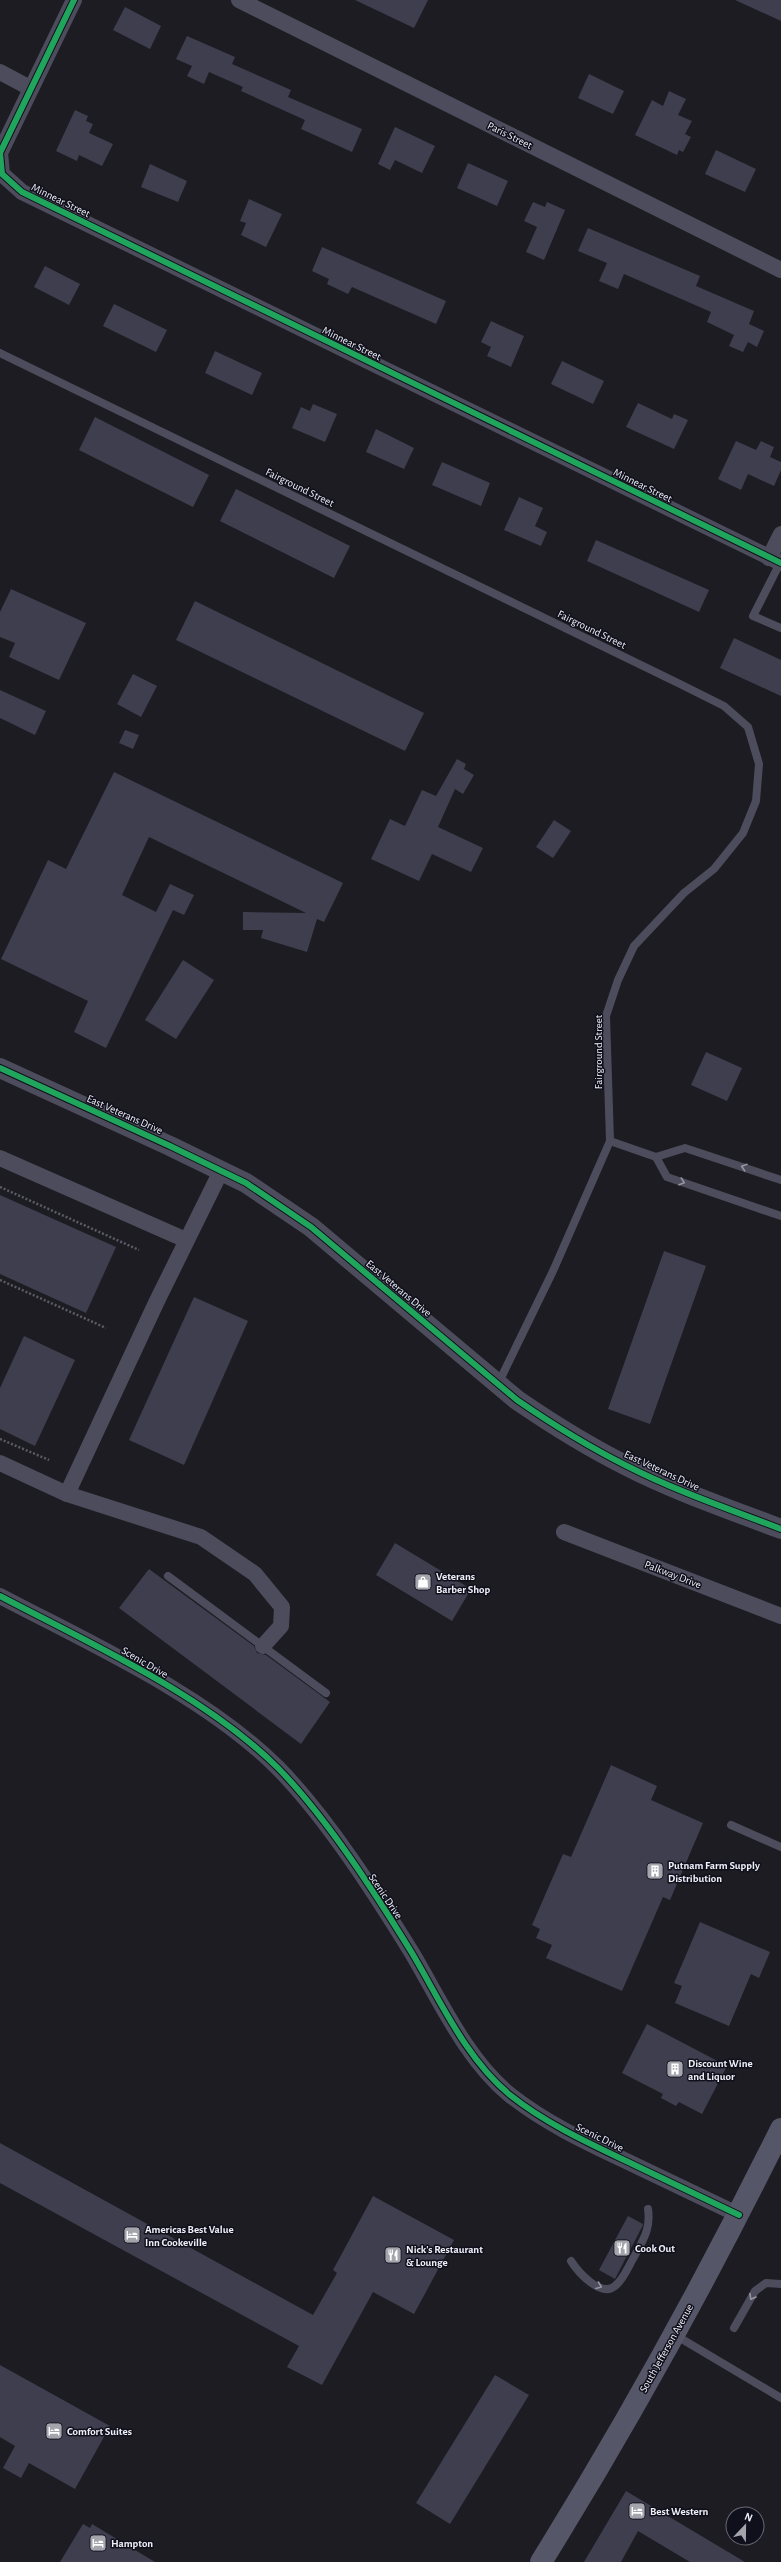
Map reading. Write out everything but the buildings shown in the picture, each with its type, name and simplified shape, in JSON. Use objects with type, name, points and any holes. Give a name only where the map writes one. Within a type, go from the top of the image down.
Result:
[{"type":"main road","name":"South Jefferson Avenue","points":[[540,2562],[618,2434],[674,2335],[739,2215],[781,2129]]},
{"type":"street","name":"Minnear Street","points":[[74,0],[30,88],[0,153],[2,174],[22,192],[777,561]]},
{"type":"street","name":"Paris Street","points":[[240,0],[781,270]]},
{"type":"street","points":[[0,72],[30,88]]},
{"type":"street","points":[[777,561],[781,534]]},
{"type":"street","name":"East Veterans Drive","points":[[0,1068],[246,1183],[311,1227],[498,1384],[552,1424],[626,1466],[693,1496],[781,1529]]},
{"type":"street","points":[[0,1158],[186,1240]]},
{"type":"street","points":[[66,1494],[186,1240],[221,1171]]},
{"type":"street","points":[[0,1463],[66,1494],[201,1537],[255,1574],[282,1607],[281,1626],[263,1646]]},
{"type":"street","name":"Palkway Drive","points":[[564,1532],[781,1616]]},
{"type":"street","name":"Scenic Drive","points":[[0,1596],[140,1670],[190,1700],[276,1767],[310,1804],[356,1870],[411,1951],[467,2048],[509,2094],[566,2132],[739,2215]]},
{"type":"lane","name":"Fairground Street","points":[[0,353],[680,684],[724,706],[748,727],[759,764],[756,801],[743,833],[714,869],[684,893],[634,946],[618,980],[606,1016],[610,1141],[552,1271],[498,1384]]},
{"type":"lane","points":[[777,561],[752,616],[781,628]]},
{"type":"lane","points":[[610,1141],[656,1157],[685,1148],[781,1180]]},
{"type":"lane","points":[[656,1157],[667,1177],[781,1216]]},
{"type":"lane","points":[[168,1576],[326,1693]]},
{"type":"lane","points":[[731,1825],[781,1847]]},
{"type":"lane","points":[[571,2261],[585,2279],[605,2289],[614,2288],[621,2281],[649,2230],[648,2209]]},
{"type":"lane","points":[[734,2328],[755,2291],[766,2283],[781,2284]]},
{"type":"lane","points":[[674,2335],[781,2398]]},
{"type":"path","points":[[0,1187],[139,1250]]},
{"type":"path","points":[[0,1280],[106,1328]]},
{"type":"path","points":[[0,1439],[49,1460]]},
{"type":"cycle path","points":[[74,0],[0,153],[2,174],[22,192],[781,563]]},
{"type":"cycle path","points":[[0,1068],[170,1146],[246,1183],[311,1227],[517,1400],[544,1418],[599,1451],[664,1484],[781,1529]]},
{"type":"cycle path","points":[[0,1596],[109,1652],[182,1694],[217,1717],[249,1742],[278,1768],[314,1810],[350,1857],[412,1953],[467,2047],[494,2080],[510,2095],[536,2114],[579,2138],[739,2215]]},
{"type":"place","name":"Veterans Barber Shop","points":[[423,1582]]},
{"type":"place","name":"Putnam Farm Supply Distribution","points":[[655,1871]]},
{"type":"place","name":"Discount Wine and Liquor","points":[[675,2069]]},
{"type":"place","name":"Americas Best Value Inn Cookeville","points":[[132,2235]]},
{"type":"place","name":"Cook Out","points":[[622,2248]]},
{"type":"place","name":"Nick's Restaurant & Lounge","points":[[393,2255]]},
{"type":"place","name":"Comfort Suites","points":[[54,2431]]},
{"type":"place","name":"Best Western","points":[[637,2511]]},
{"type":"place","name":"Hampton","points":[[98,2543]]}]
